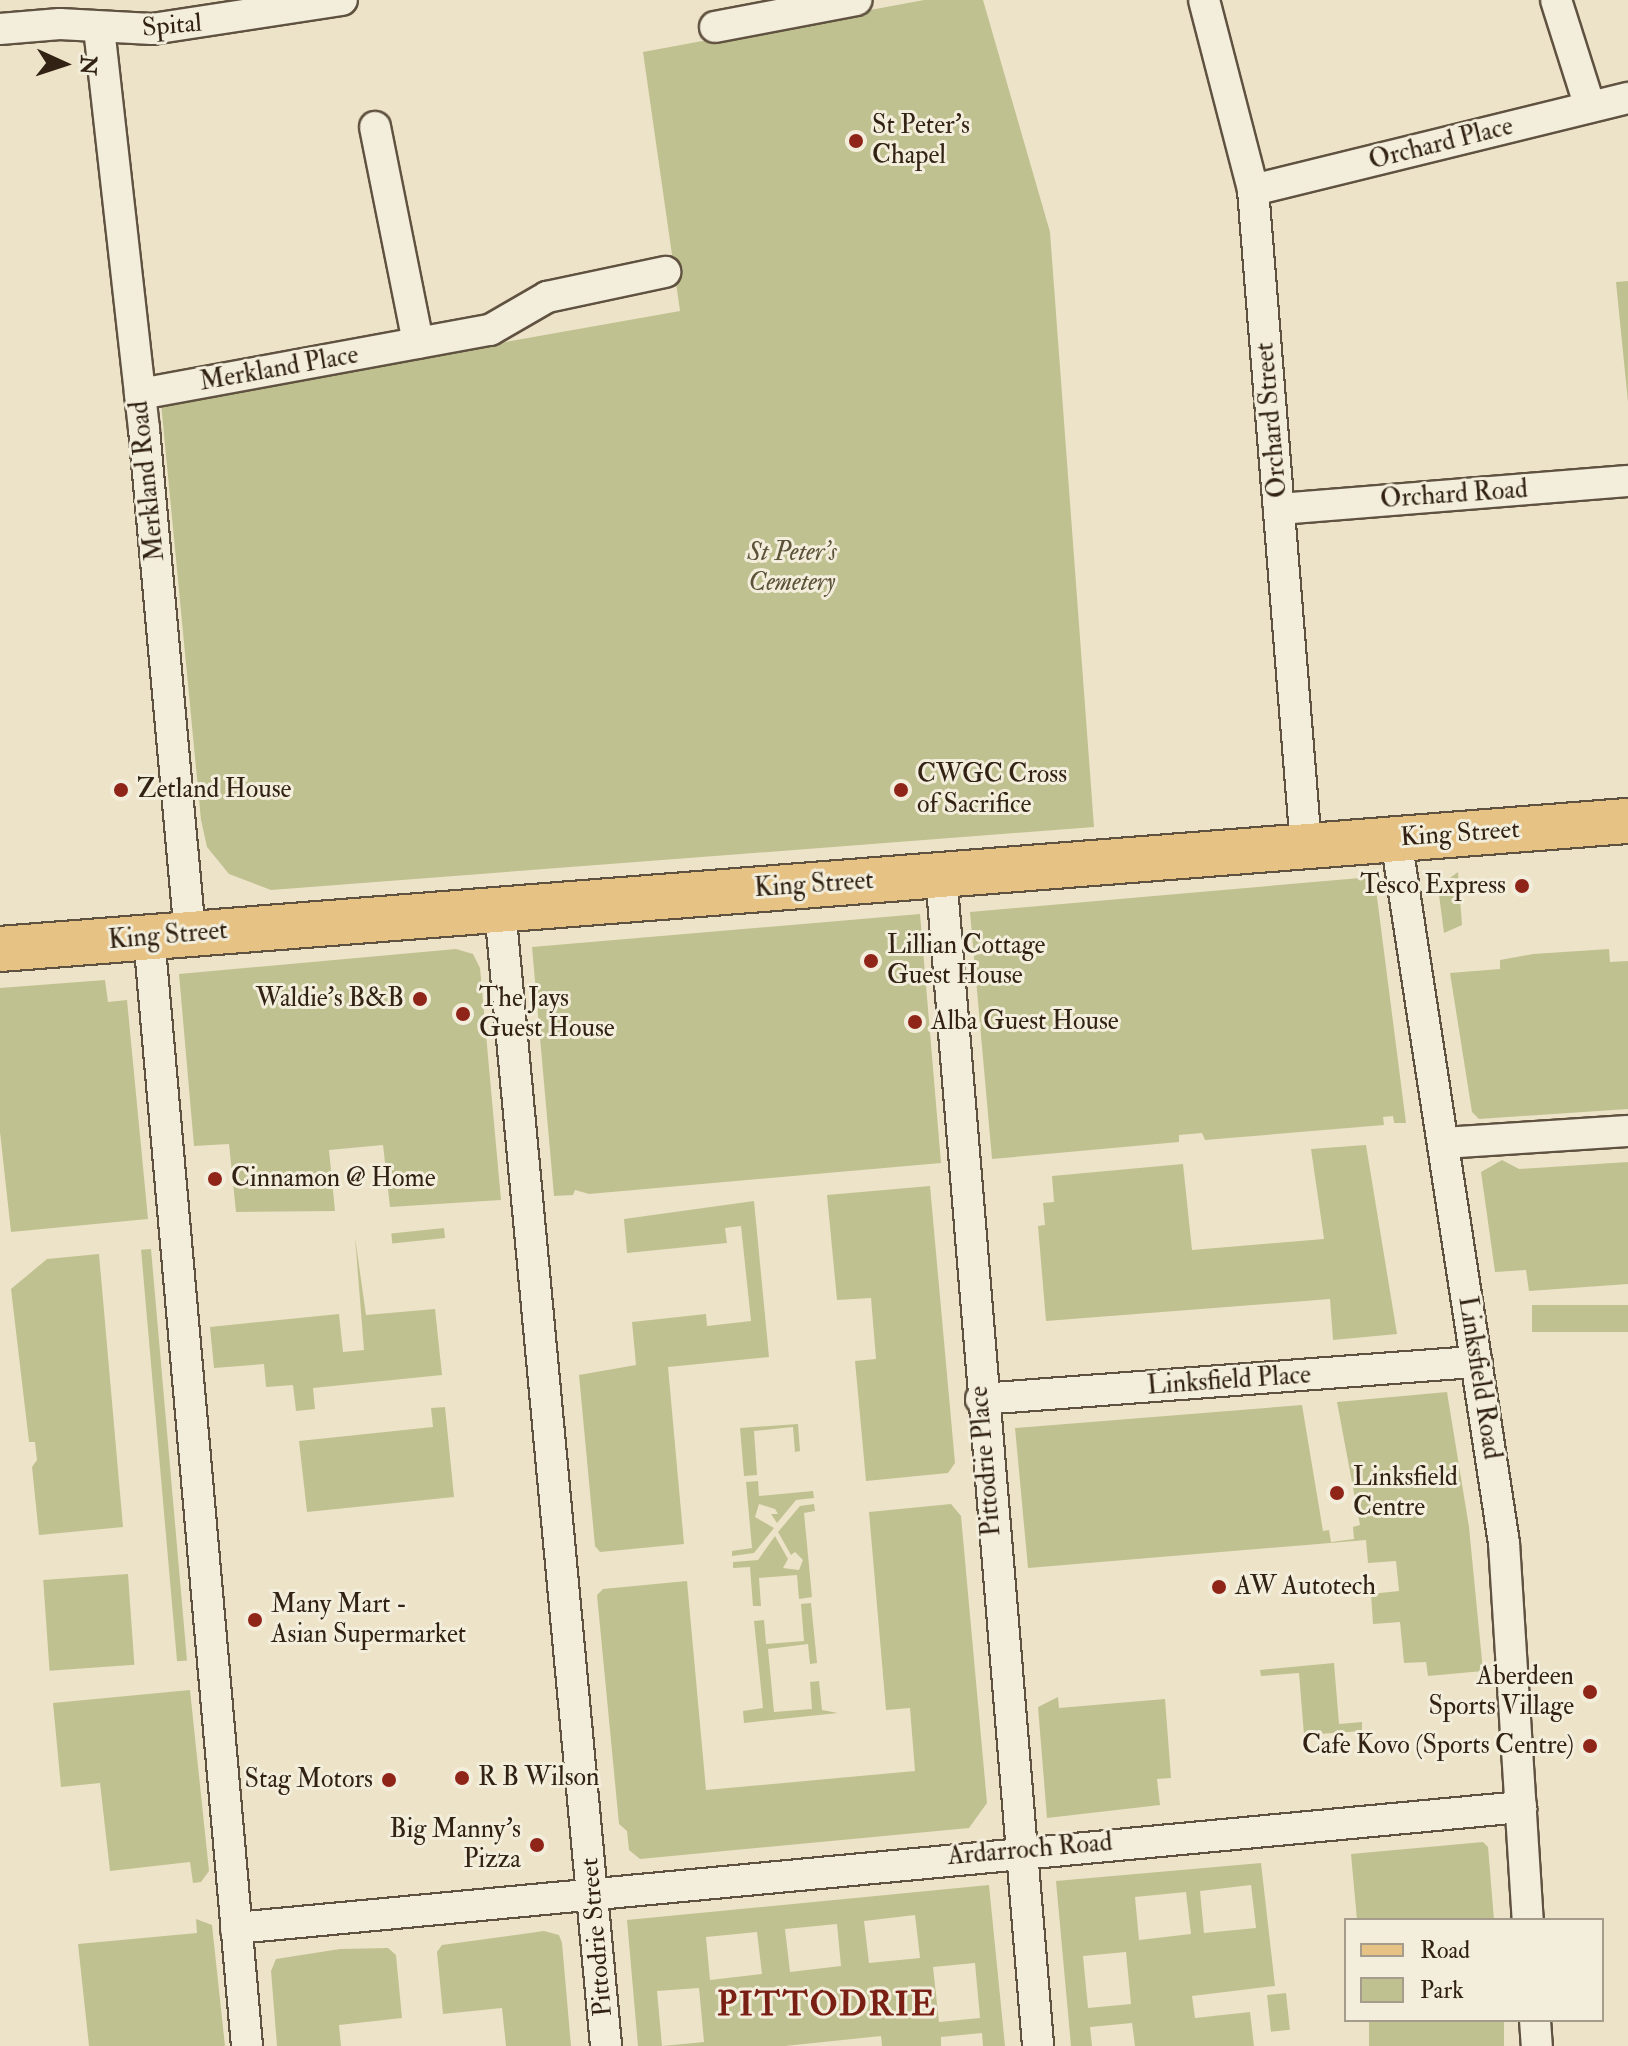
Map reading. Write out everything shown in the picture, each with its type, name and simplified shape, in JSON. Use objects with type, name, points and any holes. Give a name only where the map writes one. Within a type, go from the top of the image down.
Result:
[{"type":"main road","name":"King Street","points":[[0,949],[1628,821]]},
{"type":"street","name":"Spital","points":[[0,29],[57,12],[99,28],[185,26],[342,0]]},
{"type":"street","points":[[715,27],[856,0]]},
{"type":"street","name":"Orchard Street","points":[[1204,0],[1253,190],[1306,846]]},
{"type":"street","points":[[1556,0],[1590,107]]},
{"type":"street","name":"Merkland Road","points":[[99,28],[140,394],[169,936],[154,1001],[247,2046]]},
{"type":"street","name":"Orchard Place","points":[[1253,190],[1628,98]]},
{"type":"street","points":[[375,127],[418,343]]},
{"type":"street","name":"Merkland Place","points":[[140,394],[503,325],[547,297],[665,272]]},
{"type":"street","name":"Orchard Road","points":[[1279,509],[1628,481]]},
{"type":"street","name":"Linksfield Road","points":[[1396,839],[1504,1543],[1528,1918]]},
{"type":"street","name":"Pittodrie Place","points":[[941,875],[981,1399],[1038,2046]]},
{"type":"street","name":"Pittodrie Street","points":[[500,909],[606,2046]]},
{"type":"street","points":[[1443,1143],[1628,1131]]},
{"type":"street","name":"Linksfield Place","points":[[981,1399],[1477,1362]]},
{"type":"street","name":"Ardarroch Road","points":[[236,1928],[593,1890],[1521,1807]]},
{"type":"street","points":[[1535,2022],[1537,2046]]},
{"type":"green space","name":"St Peter's Cemetery","points":[[924,0],[983,0],[1050,232],[1094,827],[271,890],[229,874],[207,847],[201,820],[161,403],[680,311],[643,52]]},
{"type":"green space","points":[[1628,281],[1628,402],[1616,282]]},
{"type":"green space","points":[[1458,872],[1462,925],[1444,933],[1438,887]]},
{"type":"green space","points":[[1370,879],[1377,897],[1406,1123],[1394,1123],[1393,1116],[1383,1117],[1384,1125],[1205,1140],[1202,1133],[1179,1135],[1179,1142],[992,1159],[970,912]]},
{"type":"green space","points":[[920,914],[941,1163],[589,1194],[575,1190],[573,1195],[554,1196],[532,947]]},
{"type":"green space","points":[[456,949],[473,954],[480,968],[501,1200],[390,1207],[383,1145],[329,1150],[335,1211],[236,1212],[229,1144],[194,1146],[179,974]]},
{"type":"green space","points":[[1609,949],[1610,962],[1628,961],[1628,1109],[1479,1119],[1472,1112],[1450,973],[1500,969],[1500,960],[1533,954]]},
{"type":"green space","points":[[105,980],[108,1002],[127,1000],[148,1219],[11,1232],[0,1132],[0,988]]},
{"type":"green space","points":[[1366,1145],[1397,1334],[1333,1340],[1330,1299],[1046,1321],[1038,1226],[1045,1225],[1043,1203],[1054,1202],[1052,1176],[1183,1164],[1192,1250],[1324,1239],[1311,1149]]},
{"type":"green space","points":[[1502,1160],[1519,1169],[1628,1162],[1628,1284],[1529,1291],[1526,1270],[1495,1272],[1481,1172]]},
{"type":"green space","points":[[930,1186],[955,1463],[948,1473],[866,1481],[855,1361],[876,1359],[871,1298],[837,1300],[827,1195]]},
{"type":"green space","points":[[754,1201],[769,1357],[668,1367],[684,1544],[600,1552],[595,1546],[579,1375],[636,1365],[632,1322],[706,1314],[707,1326],[751,1321],[741,1226],[725,1228],[727,1243],[627,1253],[624,1219]]},
{"type":"green space","points":[[444,1228],[445,1238],[392,1243],[391,1234]]},
{"type":"green space","points":[[355,1237],[366,1315],[435,1309],[442,1375],[313,1388],[315,1409],[296,1411],[293,1385],[266,1387],[264,1364],[214,1368],[210,1327],[339,1314],[343,1352],[364,1350]]},
{"type":"green space","points":[[151,1249],[187,1660],[177,1661],[141,1250]]},
{"type":"green space","points":[[99,1254],[123,1527],[39,1535],[32,1467],[37,1460],[35,1442],[29,1442],[11,1289],[47,1259]]},
{"type":"green space","points":[[1532,1305],[1628,1305],[1628,1332],[1532,1332]]},
{"type":"green space","points":[[1447,1392],[1469,1527],[1483,1671],[1428,1676],[1426,1662],[1404,1663],[1400,1622],[1373,1624],[1371,1594],[1399,1591],[1396,1561],[1368,1563],[1366,1540],[1028,1568],[1015,1428],[1302,1405],[1323,1531],[1329,1530],[1331,1542],[1354,1539],[1353,1527],[1360,1525],[1337,1402]]},
{"type":"green space","points":[[445,1407],[454,1497],[307,1512],[299,1441],[433,1427],[431,1408]]},
{"type":"green space","points":[[798,1424],[800,1451],[795,1452],[793,1427],[754,1431],[757,1475],[744,1476],[740,1428]]},
{"type":"green space","points":[[758,1481],[759,1496],[813,1491],[814,1498],[796,1500],[777,1523],[771,1514],[778,1514],[775,1509],[759,1504],[755,1517],[774,1528],[754,1553],[732,1556],[732,1551],[752,1548],[746,1482]]},
{"type":"green space","points":[[814,1504],[815,1511],[804,1513],[812,1597],[799,1599],[797,1575],[759,1578],[761,1606],[753,1606],[750,1567],[733,1568],[733,1562],[758,1560],[775,1536],[788,1559],[783,1568],[799,1570],[803,1560],[795,1552],[791,1555],[778,1532],[800,1506]]},
{"type":"green space","points":[[951,1504],[961,1516],[987,1803],[969,1828],[640,1859],[629,1850],[627,1831],[619,1824],[597,1595],[603,1589],[687,1581],[706,1790],[915,1771],[910,1708],[886,1710],[869,1512]]},
{"type":"green space","points":[[128,1574],[134,1665],[50,1671],[43,1580]]},
{"type":"green space","points":[[811,1603],[817,1663],[810,1664],[808,1644],[768,1649],[774,1712],[812,1709],[810,1682],[819,1681],[822,1710],[838,1713],[744,1723],[743,1711],[763,1708],[754,1621],[764,1620],[766,1644],[804,1641],[801,1604]]},
{"type":"green space","points":[[1334,1663],[1339,1724],[1362,1722],[1362,1731],[1304,1735],[1299,1673],[1261,1676],[1260,1670]]},
{"type":"green space","points":[[190,1690],[209,1871],[201,1882],[193,1883],[190,1862],[110,1871],[100,1783],[61,1787],[53,1703]]},
{"type":"green space","points":[[1058,1697],[1059,1708],[1165,1699],[1171,1778],[1157,1779],[1160,1805],[1047,1818],[1038,1707]]},
{"type":"green space","points":[[1483,1842],[1488,1847],[1494,1918],[1357,1918],[1351,1854]]},
{"type":"green space","points":[[1261,1863],[1275,1986],[1192,1996],[1195,2018],[1250,2012],[1254,2046],[1135,2046],[1132,2023],[1090,2027],[1092,2046],[1071,2046],[1056,1881]],"holes":[[[1251,1885],[1256,1928],[1204,1933],[1200,1891]],[[1186,1892],[1191,1934],[1139,1940],[1135,1897]],[[1126,1952],[1131,2004],[1088,2008],[1083,1956]]]},
{"type":"green space","points":[[989,1885],[1005,2046],[983,2046],[982,2033],[941,2037],[941,2046],[882,2046],[881,2036],[785,2046],[662,2046],[638,2046],[627,1920]],"holes":[[[915,1915],[920,1958],[869,1963],[864,1921]],[[837,1924],[841,1966],[790,1972],[785,1929]],[[757,1932],[762,1974],[710,1980],[706,1937]],[[975,1963],[980,2018],[939,2022],[933,1967]],[[699,1988],[704,2042],[662,2046],[657,1991]]]},
{"type":"green space","points":[[196,1919],[212,1925],[225,2046],[89,2046],[78,1944],[197,1933]]},
{"type":"green space","points":[[544,1931],[559,1935],[562,1943],[571,2046],[506,2046],[502,2008],[443,2014],[437,1952],[442,1945]]},
{"type":"green space","points":[[388,1948],[396,1955],[402,2018],[339,2025],[341,2046],[277,2046],[271,1971],[276,1959],[340,1949]]},
{"type":"green space","points":[[1286,1993],[1290,2030],[1271,2032],[1267,1995]]},
{"type":"green space","points":[[1369,2022],[1504,2022],[1504,2046],[1369,2046]]},
{"type":"place","name":"St Peter's Chapel","points":[[856,141]]},
{"type":"place","name":"Zetland House","points":[[121,790]]},
{"type":"place","name":"CWGC Cross of Sacrifice","points":[[901,790]]},
{"type":"place","name":"Tesco Express","points":[[1522,886]]},
{"type":"place","name":"Lillian Cottage Guest House","points":[[871,961]]},
{"type":"place","name":"Waldie's B&B","points":[[420,999]]},
{"type":"place","name":"The Jays Guest House","points":[[463,1014]]},
{"type":"place","name":"Alba Guest House","points":[[915,1022]]},
{"type":"place","name":"Cinnamon @ Home","points":[[215,1179]]},
{"type":"place","name":"Linksfield Centre","points":[[1337,1493]]},
{"type":"place","name":"AW Autotech","points":[[1219,1587]]},
{"type":"place","name":"Many Mart - Asian Supermarket","points":[[255,1620]]},
{"type":"place","name":"Aberdeen Sports Village","points":[[1590,1692]]},
{"type":"place","name":"Cafe Kovo (Sports Centre)","points":[[1590,1746]]},
{"type":"place","name":"R B Wilson","points":[[462,1778]]},
{"type":"place","name":"Stag Motors","points":[[389,1780]]},
{"type":"place","name":"Big Manny's Pizza","points":[[537,1845]]},
{"type":"district","name":"PITTODRIE","points":[[827,2005]]}]
